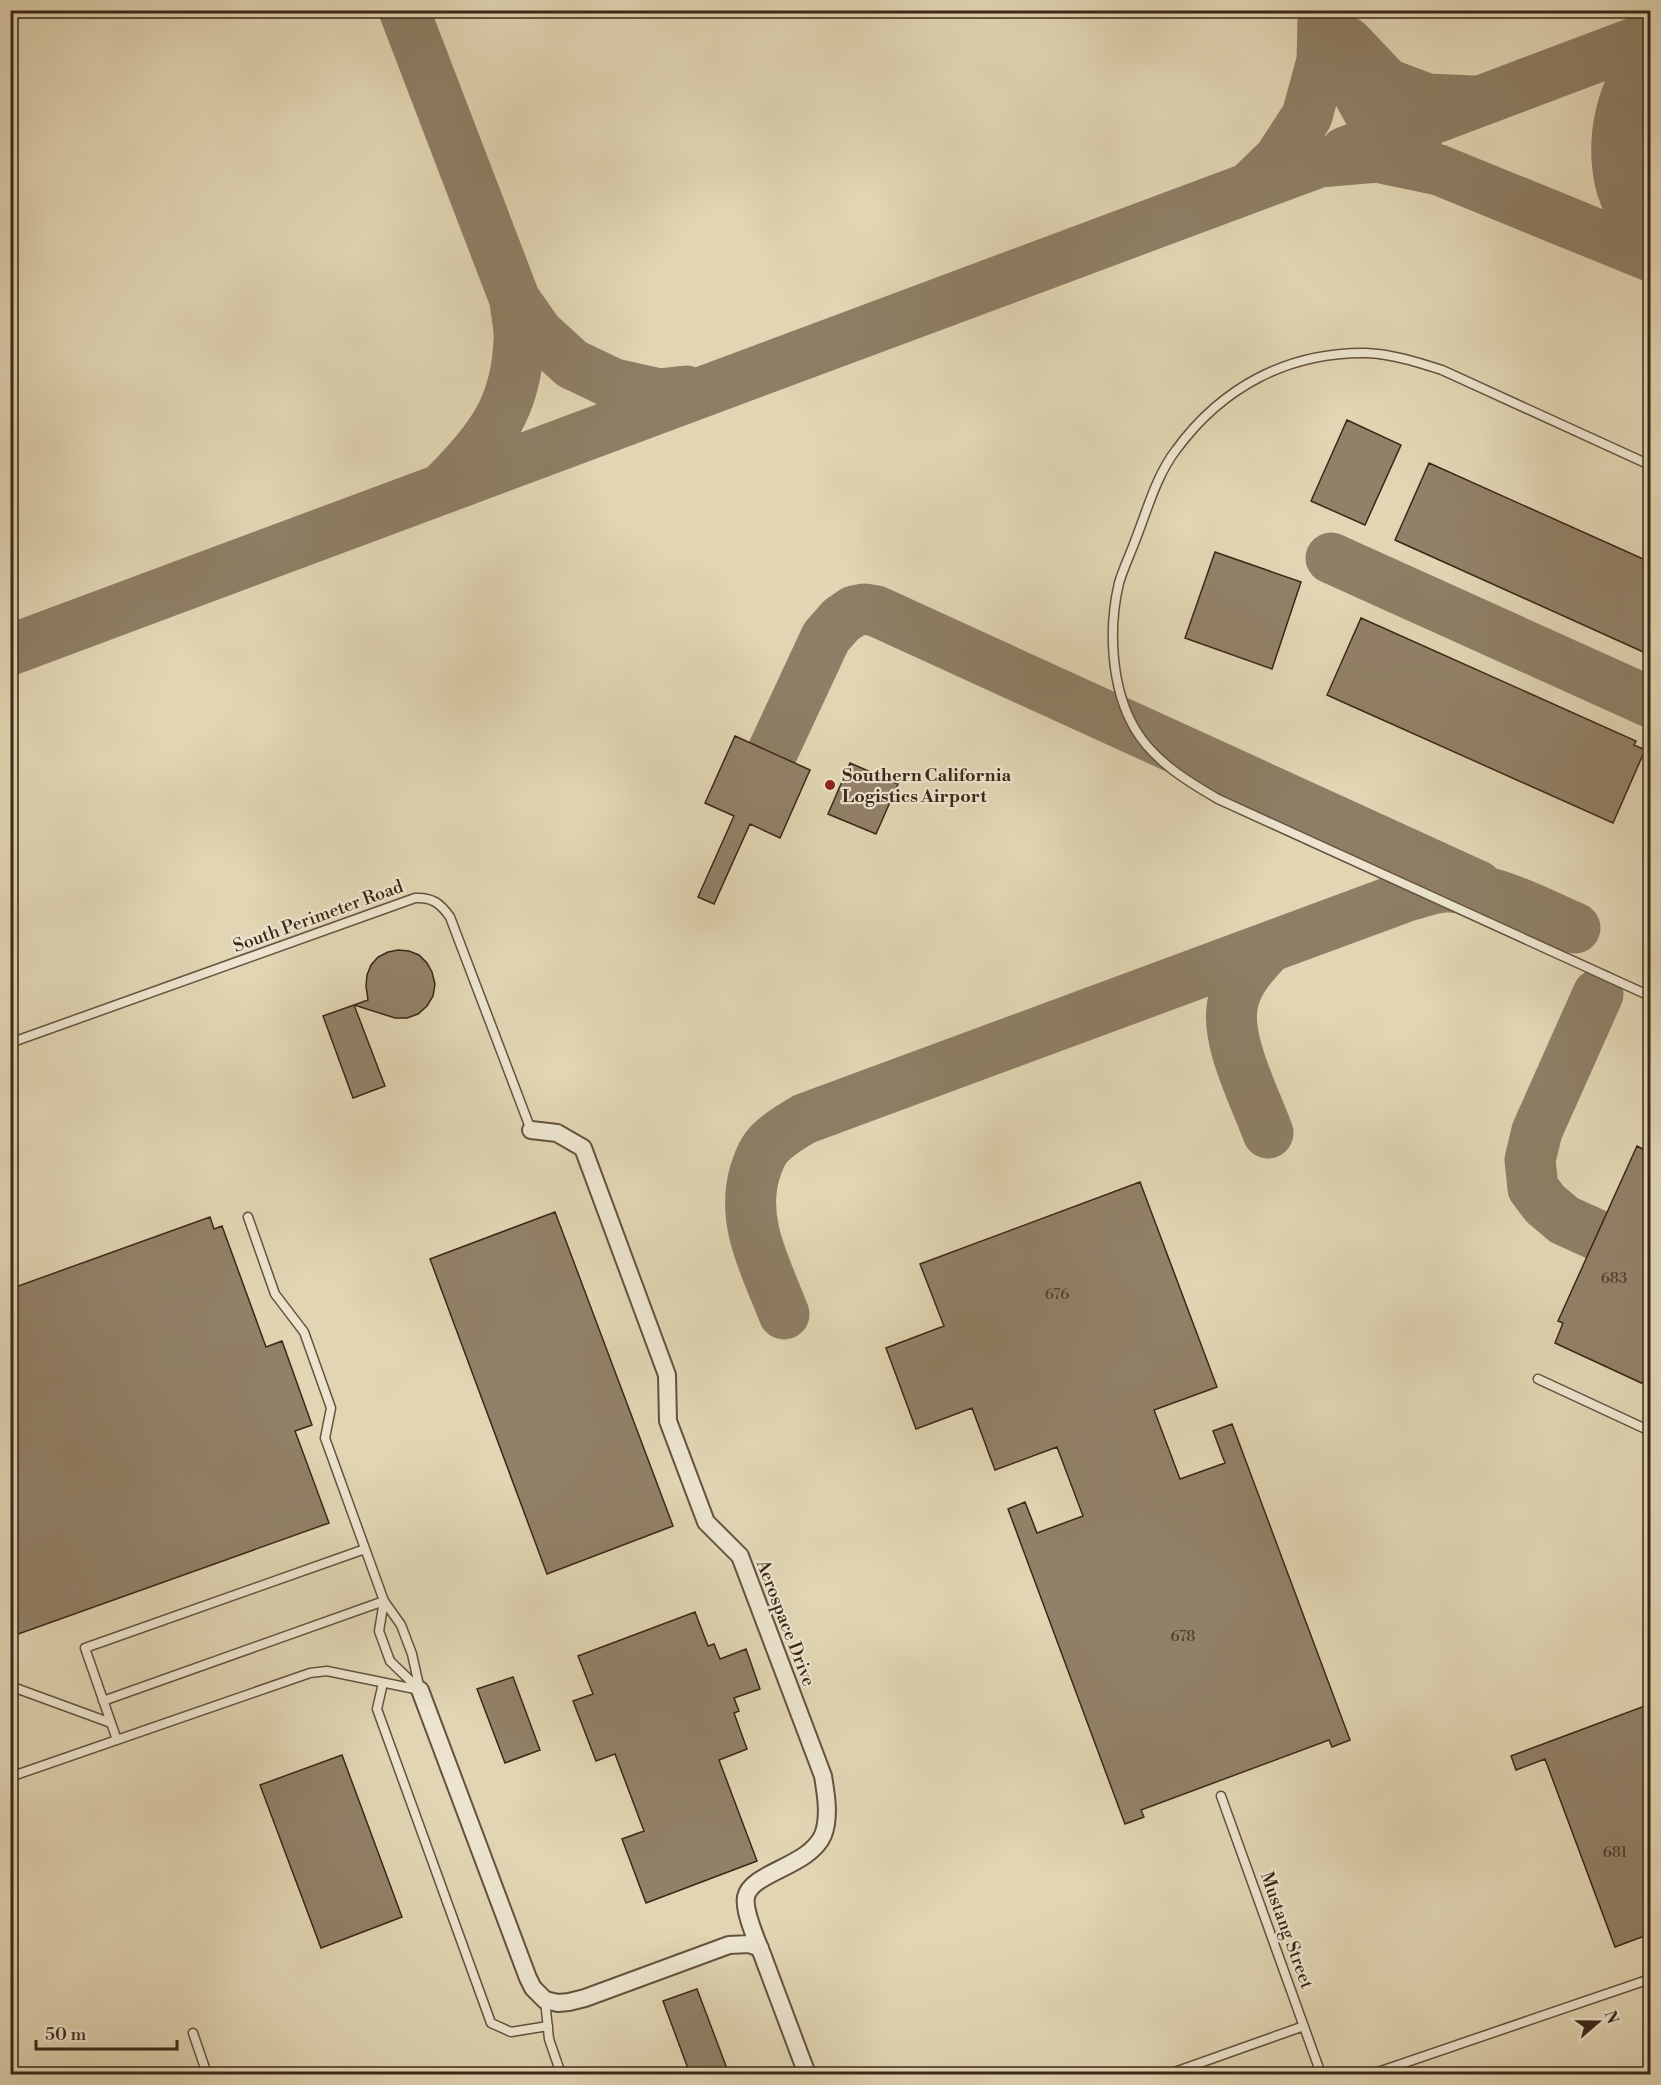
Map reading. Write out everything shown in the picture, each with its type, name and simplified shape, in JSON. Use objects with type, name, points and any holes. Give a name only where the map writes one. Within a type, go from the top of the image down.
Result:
[{"type":"street","name":"Aerospace Drive","points":[[531,1130],[557,1133],[583,1148],[667,1375],[668,1421],[706,1522],[740,1556],[823,1776],[826,1796],[823,1835],[813,1850],[802,1859],[757,1882],[748,1890],[746,1899],[748,1914],[807,2074]]},
{"type":"street","points":[[420,1690],[528,1978],[533,1988],[545,2000],[558,2003],[585,1998],[729,1944],[749,1944],[760,1948]]},
{"type":"lane","points":[[1650,465],[1442,370],[1408,359],[1368,353],[1330,355],[1299,360],[1268,372],[1234,391],[1200,422],[1176,450],[1161,475],[1120,581],[1113,613],[1119,690],[1135,729],[1156,755],[1188,781],[1218,799],[1650,996]]},
{"type":"lane","name":"South Perimeter Road","points":[[10,1043],[415,898],[427,897],[441,904],[450,917],[531,1130]]},
{"type":"lane","points":[[248,1217],[275,1294],[304,1332],[331,1408],[325,1438],[384,1601],[401,1625],[412,1654],[420,1690]]},
{"type":"lane","points":[[1538,1379],[1650,1431]]},
{"type":"lane","points":[[117,1740],[85,1648],[365,1549]]},
{"type":"lane","points":[[384,1601],[379,1631],[390,1661],[420,1690]]},
{"type":"lane","points":[[104,1701],[384,1601]]},
{"type":"lane","points":[[10,1777],[310,1673],[327,1671],[420,1690]]},
{"type":"lane","points":[[383,1683],[377,1709],[491,2023],[511,2032],[548,2026]]},
{"type":"lane","points":[[10,1686],[111,1723]]},
{"type":"lane","name":"Mustang Street","points":[[1221,1796],[1321,2074]]},
{"type":"lane","points":[[1372,2074],[1650,1979]]},
{"type":"lane","points":[[545,2000],[549,2040],[561,2074]]},
{"type":"lane","points":[[1169,2074],[1304,2026]]},
{"type":"lane","points":[[193,2033],[207,2074]]},
{"type":"building","points":[[1347,420],[1401,445],[1365,525],[1311,501]]},
{"type":"building","points":[[1429,463],[1650,562],[1650,655],[1395,540]]},
{"type":"building","points":[[1215,552],[1301,582],[1272,669],[1185,638]]},
{"type":"building","points":[[1361,618],[1636,741],[1634,745],[1645,750],[1613,823],[1327,695]]},
{"type":"building","points":[[735,736],[810,770],[780,838],[750,824],[714,904],[698,897],[734,816],[705,803]]},
{"type":"building","points":[[850,763],[898,784],[876,834],[828,814]]},
{"type":"building","points":[[398,950],[419,955],[432,972],[435,984],[433,996],[427,1006],[418,1014],[407,1018],[395,1018],[354,1005],[368,1000],[366,986],[371,965],[378,957]]},
{"type":"building","points":[[354,1005],[385,1086],[353,1098],[323,1016]]},
{"type":"building","points":[[1637,1146],[1650,1153],[1650,1387],[1555,1343],[1563,1323],[1558,1321]]},
{"type":"building","points":[[1140,1182],[1217,1387],[1154,1410],[1180,1479],[1225,1463],[1213,1431],[1232,1424],[1350,1740],[1332,1747],[1329,1740],[1141,1810],[1144,1817],[1125,1824],[1008,1509],[1025,1502],[1037,1533],[1083,1516],[1057,1447],[995,1470],[972,1408],[916,1429],[886,1348],[944,1326],[920,1264]]},
{"type":"building","points":[[555,1212],[673,1526],[547,1574],[430,1259]]},
{"type":"building","points":[[210,1217],[214,1229],[222,1226],[266,1347],[282,1341],[312,1425],[295,1431],[329,1523],[10,1637],[10,1289]]},
{"type":"building","points":[[695,1612],[708,1646],[714,1644],[720,1659],[746,1649],[760,1689],[734,1698],[739,1711],[734,1713],[747,1749],[719,1760],[757,1861],[646,1903],[622,1839],[644,1831],[615,1754],[596,1761],[573,1701],[593,1694],[578,1656]]},
{"type":"building","points":[[513,1677],[540,1750],[505,1763],[477,1689]]},
{"type":"building","points":[[1650,1704],[1650,1934],[1615,1947],[1545,1759],[1516,1770],[1511,1756]]},
{"type":"building","points":[[342,1755],[402,1917],[321,1948],[260,1785]]},
{"type":"building","points":[[697,1989],[729,2074],[690,2074],[663,2001]]},
{"type":"taxiway","points":[[404,10],[515,300],[538,333],[572,364],[614,384],[659,394],[686,391]]},
{"type":"taxiway","points":[[1323,10],[1346,71],[1367,109],[1418,153]]},
{"type":"taxiway","points":[[1252,185],[1279,159],[1307,116],[1322,61],[1323,20]]},
{"type":"taxiway","points":[[1345,152],[1650,37]]},
{"type":"taxiway","points":[[1347,42],[1387,84],[1427,99],[1474,101]]},
{"type":"taxiway","points":[[1650,56],[1640,69],[1625,99],[1617,148],[1622,189],[1650,238]]},
{"type":"taxiway","points":[[10,650],[1319,162],[1377,157],[1439,170],[1650,256]]},
{"type":"taxiway","points":[[445,486],[487,437],[506,404],[517,365],[519,341],[515,300]]},
{"type":"taxiway","points":[[1331,558],[1650,702]]},
{"type":"taxiway","points":[[772,753],[826,637],[841,620],[854,611],[864,609],[876,611],[1478,886]]},
{"type":"taxiway","points":[[784,1314],[757,1244],[753,1227],[751,1191],[755,1172],[767,1146],[804,1119],[1430,889],[1460,887],[1494,894],[1575,928]]},
{"type":"taxiway","points":[[1268,948],[1242,979],[1235,994],[1231,1017],[1242,1068],[1268,1133]]},
{"type":"taxiway","points":[[1597,1235],[1564,1220],[1545,1204],[1533,1188],[1530,1160],[1537,1131],[1598,994]]},
{"type":"place","name":"Southern California Logistics Airport","points":[[830,785]]}]
